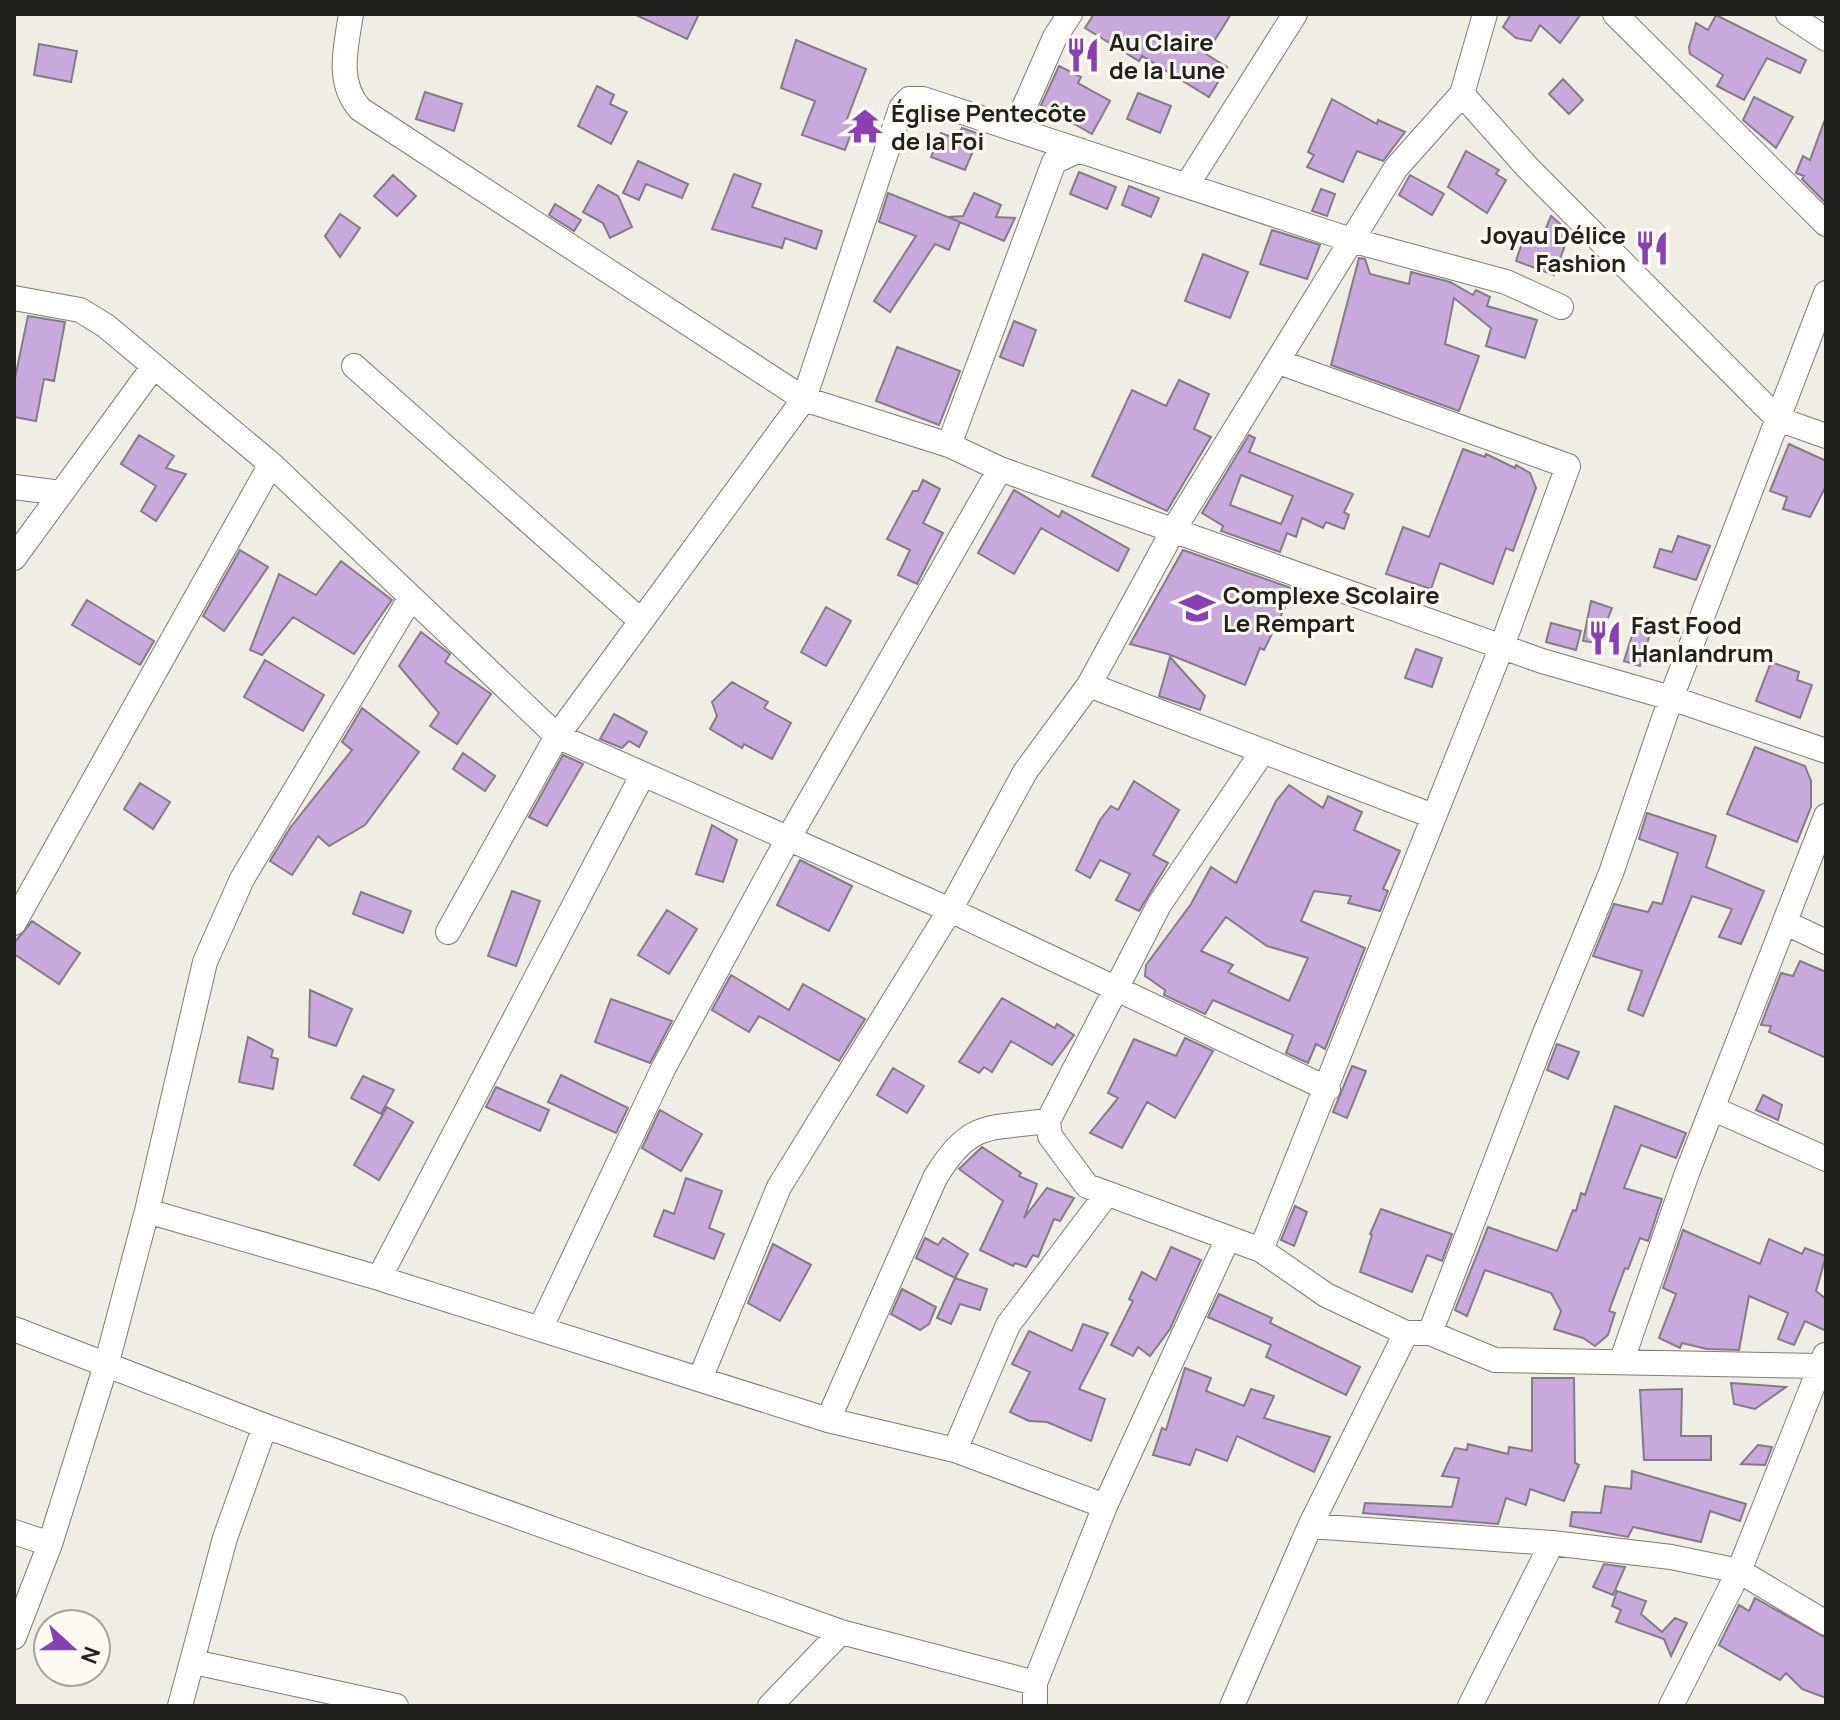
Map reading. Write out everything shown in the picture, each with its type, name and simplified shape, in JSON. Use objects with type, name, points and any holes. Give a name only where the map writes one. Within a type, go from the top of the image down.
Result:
[{"type":"street","points":[[351,14],[345,84],[350,98],[360,109],[804,399],[949,445],[1000,469],[1502,646],[1671,698],[1826,751]]},
{"type":"street","points":[[1015,128],[1055,37],[1070,14]]},
{"type":"street","points":[[1187,185],[1295,14]]},
{"type":"street","points":[[700,1379],[779,1187],[950,910],[1025,772],[1089,685],[1174,529],[1351,240],[1396,168],[1462,94],[1485,14]]},
{"type":"street","points":[[1615,14],[1826,224]]},
{"type":"street","points":[[1788,14],[1826,39]]},
{"type":"street","points":[[1462,94],[1527,167],[1778,419],[1826,436]]},
{"type":"street","points":[[448,932],[557,736],[804,399],[901,108],[909,99],[923,99],[1015,128],[1351,240],[1506,282],[1561,307]]},
{"type":"street","points":[[949,445],[1054,162],[1079,150]]},
{"type":"street","points":[[1232,1706],[1310,1526],[1418,1333],[1611,873],[1671,698],[1826,293]]},
{"type":"street","points":[[14,298],[80,310],[106,326],[271,464],[557,736],[950,910],[1328,1089]]},
{"type":"street","points":[[1261,1250],[1328,1089],[1502,646],[1568,466],[1279,362]]},
{"type":"street","points":[[14,558],[154,366]]},
{"type":"street","points":[[354,366],[640,620]]},
{"type":"street","points":[[14,923],[271,464]]},
{"type":"street","points":[[540,1329],[664,1067],[788,839],[1000,469]]},
{"type":"street","points":[[14,487],[61,493]]},
{"type":"street","points":[[14,1637],[50,1544],[107,1362],[147,1211],[205,962],[242,879],[410,599]]},
{"type":"street","points":[[1089,685],[1433,816]]},
{"type":"street","points":[[1263,751],[1159,905],[1113,989],[1048,1121],[1050,1136],[1087,1186],[1261,1250],[1326,1295],[1418,1333],[1495,1360],[1823,1359],[1739,1571],[1672,1706]]},
{"type":"street","points":[[379,1278],[643,774]]},
{"type":"street","points":[[1622,1360],[1687,1173],[1826,816]]},
{"type":"street","points":[[1786,923],[1826,942]]},
{"type":"street","points":[[1714,1109],[1826,1159]]},
{"type":"street","points":[[828,1420],[935,1178],[954,1147],[985,1129],[1048,1121]]},
{"type":"street","points":[[955,1450],[1008,1325],[1106,1195]]},
{"type":"street","points":[[147,1211],[379,1278],[828,1420],[955,1450],[1105,1506]]},
{"type":"street","points":[[14,1329],[107,1362],[265,1426],[841,1632],[1035,1694],[1105,1506],[1228,1238]]},
{"type":"street","points":[[180,1706],[225,1538],[265,1426]]},
{"type":"street","points":[[1310,1526],[1552,1543],[1671,1557],[1739,1571],[1826,1623]]},
{"type":"street","points":[[14,1532],[50,1544]]},
{"type":"street","points":[[1470,1706],[1552,1543]]},
{"type":"street","points":[[770,1706],[841,1632]]},
{"type":"street","points":[[194,1662],[387,1705]]},
{"type":"building","points":[[634,14],[699,14],[687,39]]},
{"type":"building","points":[[1094,14],[1231,14],[1206,54],[1227,67],[1209,97],[1142,56],[1139,61],[1085,28]]},
{"type":"building","points":[[1511,14],[1581,14],[1560,43],[1540,25],[1531,41],[1516,38],[1503,27]]},
{"type":"building","points":[[1716,15],[1806,60],[1800,73],[1767,58],[1744,100],[1717,86],[1723,75],[1690,54],[1689,47],[1696,23],[1708,30]]},
{"type":"building","points":[[796,40],[866,69],[847,119],[855,123],[845,150],[802,135],[815,101],[781,88]]},
{"type":"building","points":[[39,44],[77,51],[71,82],[34,75]]},
{"type":"building","points":[[1059,66],[1081,77],[1078,83],[1110,101],[1092,134],[1041,105]]},
{"type":"building","points":[[1563,79],[1583,100],[1569,114],[1549,94]]},
{"type":"building","points":[[597,86],[614,95],[610,104],[627,112],[611,144],[578,126]]},
{"type":"building","points":[[425,92],[462,104],[454,131],[416,119]]},
{"type":"building","points":[[1138,93],[1171,106],[1160,133],[1127,119]]},
{"type":"building","points":[[1754,97],[1793,117],[1776,148],[1743,120]]},
{"type":"building","points":[[1332,99],[1377,124],[1378,120],[1405,132],[1383,161],[1357,151],[1343,182],[1307,167],[1314,155],[1308,152]]},
{"type":"building","points":[[1824,122],[1826,203],[1802,179],[1804,176],[1796,173],[1803,156],[1810,160]]},
{"type":"building","points":[[962,128],[980,134],[965,170],[931,157],[941,133],[957,139]]},
{"type":"building","points":[[1466,151],[1499,170],[1496,174],[1506,180],[1487,213],[1448,187]]},
{"type":"building","points":[[638,161],[688,184],[682,198],[646,184],[639,200],[623,193]]},
{"type":"building","points":[[1079,172],[1116,187],[1107,209],[1070,194]]},
{"type":"building","points":[[734,174],[761,184],[752,207],[822,231],[816,249],[785,238],[782,248],[712,229]]},
{"type":"building","points":[[393,175],[416,196],[397,216],[374,196]]},
{"type":"building","points":[[1410,175],[1444,194],[1432,215],[1399,195]]},
{"type":"building","points":[[598,185],[618,196],[632,227],[610,238],[603,223],[583,212]]},
{"type":"building","points":[[1129,186],[1159,198],[1151,217],[1122,205]]},
{"type":"building","points":[[1321,189],[1335,194],[1327,216],[1312,211]]},
{"type":"building","points":[[888,193],[960,222],[949,250],[935,244],[890,312],[874,301],[916,236],[879,222]]},
{"type":"building","points":[[974,193],[1001,205],[996,217],[1015,218],[1004,241],[948,217],[963,216]]},
{"type":"building","points":[[555,204],[581,220],[574,231],[549,215]]},
{"type":"building","points":[[340,214],[360,228],[340,257],[325,236]]},
{"type":"building","points":[[1551,216],[1570,232],[1554,275],[1516,261],[1524,237],[1540,243]]},
{"type":"building","points":[[1272,230],[1320,245],[1307,279],[1260,264]]},
{"type":"building","points":[[1203,254],[1248,272],[1230,318],[1185,301]]},
{"type":"building","points":[[1359,258],[1365,259],[1370,274],[1409,284],[1411,272],[1450,282],[1473,295],[1476,290],[1490,297],[1487,306],[1537,320],[1525,358],[1486,346],[1491,328],[1454,298],[1445,344],[1479,356],[1459,411],[1331,365]]},
{"type":"building","points":[[28,316],[65,322],[54,381],[44,379],[36,421],[14,417],[14,383]]},
{"type":"building","points":[[1014,321],[1036,330],[1023,366],[1000,357]]},
{"type":"building","points":[[897,347],[960,371],[939,425],[876,401]]},
{"type":"building","points":[[1179,380],[1209,394],[1194,429],[1211,437],[1167,511],[1092,476],[1132,390],[1166,406]]},
{"type":"building","points":[[139,435],[174,456],[166,468],[186,474],[156,521],[141,511],[156,486],[121,464]]},
{"type":"building","points":[[1249,435],[1255,438],[1249,452],[1353,494],[1344,512],[1349,515],[1344,529],[1326,522],[1323,528],[1302,518],[1296,537],[1287,533],[1280,552],[1221,531],[1223,526],[1202,513]],"holes":[[[1241,475],[1293,496],[1281,524],[1230,505]]]},
{"type":"building","points":[[1789,444],[1826,461],[1826,486],[1810,517],[1783,509],[1787,497],[1770,491]]},
{"type":"building","points":[[1463,449],[1485,457],[1486,454],[1515,468],[1516,465],[1530,473],[1536,488],[1513,551],[1506,548],[1493,584],[1440,563],[1431,589],[1386,574],[1403,527],[1429,537]]},
{"type":"building","points":[[923,480],[940,489],[923,523],[943,533],[917,584],[898,575],[910,550],[887,539],[913,491],[918,491]]},
{"type":"building","points":[[1014,490],[1059,517],[1062,511],[1129,549],[1118,571],[1041,528],[1014,574],[978,553]]},
{"type":"building","points":[[1678,536],[1710,546],[1696,580],[1654,567],[1660,549],[1672,552]]},
{"type":"building","points":[[240,550],[268,567],[224,631],[203,616]]},
{"type":"building","points":[[1183,550],[1294,589],[1264,650],[1260,648],[1245,685],[1168,654],[1130,644]]},
{"type":"building","points":[[341,561],[392,600],[354,654],[293,617],[262,655],[250,650],[279,574],[316,595]]},
{"type":"building","points":[[87,600],[154,641],[140,665],[72,625]]},
{"type":"building","points":[[1591,601],[1612,608],[1598,643],[1583,641]]},
{"type":"building","points":[[826,607],[851,621],[826,666],[801,652]]},
{"type":"building","points":[[1638,616],[1654,621],[1640,666],[1624,661]]},
{"type":"building","points":[[1551,623],[1581,631],[1576,650],[1546,642]]},
{"type":"building","points":[[421,632],[450,654],[445,662],[491,694],[457,744],[430,726],[439,713],[399,666]]},
{"type":"building","points":[[1416,649],[1442,658],[1432,687],[1405,678]]},
{"type":"building","points":[[1170,657],[1205,696],[1200,710],[1159,696]]},
{"type":"building","points":[[265,660],[324,695],[303,731],[244,697]]},
{"type":"building","points":[[1771,662],[1799,672],[1797,680],[1812,685],[1800,718],[1756,701]]},
{"type":"building","points":[[732,682],[768,702],[764,708],[791,723],[772,759],[744,744],[742,748],[710,729],[717,716],[712,702]]},
{"type":"building","points":[[362,708],[419,752],[365,825],[329,846],[318,836],[292,875],[270,861],[290,828],[352,750],[342,742]]},
{"type":"building","points":[[614,714],[647,732],[639,747],[629,741],[622,748],[600,739]]},
{"type":"building","points":[[1755,747],[1805,766],[1811,781],[1811,807],[1797,842],[1727,814]]},
{"type":"building","points":[[463,753],[495,776],[485,791],[453,769]]},
{"type":"building","points":[[563,755],[583,764],[547,826],[529,817]]},
{"type":"building","points":[[1134,781],[1179,810],[1153,855],[1168,863],[1139,911],[1116,900],[1130,874],[1100,860],[1090,878],[1076,870],[1100,820],[1111,806],[1118,810]]},
{"type":"building","points":[[140,783],[170,802],[153,829],[124,809]]},
{"type":"building","points":[[1289,785],[1323,808],[1328,796],[1362,812],[1354,830],[1400,851],[1383,889],[1388,891],[1380,911],[1348,903],[1351,896],[1314,891],[1301,921],[1365,948],[1325,1049],[1316,1044],[1308,1063],[1286,1053],[1293,1035],[1213,1000],[1205,1014],[1164,995],[1165,990],[1145,976],[1146,965],[1191,904],[1211,867],[1236,883],[1276,801]],"holes":[[[1226,917],[1267,946],[1308,958],[1289,1001],[1228,972],[1233,965],[1201,951]]]},
{"type":"building","points":[[1647,813],[1716,836],[1706,867],[1764,891],[1741,944],[1719,937],[1732,909],[1692,896],[1643,1016],[1628,1010],[1642,971],[1593,956],[1614,904],[1648,912],[1653,902],[1662,904],[1678,853],[1639,839]]},
{"type":"building","points":[[712,825],[737,840],[723,882],[696,874]]},
{"type":"building","points":[[800,860],[852,886],[829,931],[777,905]]},
{"type":"building","points":[[512,891],[540,901],[516,966],[488,956]]},
{"type":"building","points":[[361,892],[411,911],[403,933],[353,914]]},
{"type":"building","points":[[667,910],[697,929],[669,974],[638,955]]},
{"type":"building","points":[[32,921],[80,953],[59,984],[14,954],[14,943]]},
{"type":"building","points":[[1800,961],[1826,972],[1826,1058],[1769,1032],[1771,1026],[1761,1025],[1781,973],[1793,976]]},
{"type":"building","points":[[731,975],[789,1010],[803,984],[865,1019],[839,1061],[759,1016],[749,1032],[712,1010]]},
{"type":"building","points":[[310,990],[352,1009],[336,1046],[309,1037]]},
{"type":"building","points":[[1002,998],[1055,1028],[1057,1024],[1074,1035],[1052,1065],[1011,1041],[992,1072],[984,1067],[979,1073],[959,1062]]},
{"type":"building","points":[[611,999],[672,1021],[650,1063],[595,1042]]},
{"type":"building","points":[[248,1037],[273,1050],[271,1057],[278,1059],[273,1089],[239,1082]]},
{"type":"building","points":[[1185,1038],[1213,1051],[1175,1118],[1147,1102],[1122,1148],[1090,1133],[1118,1098],[1108,1093],[1134,1039],[1176,1056]]},
{"type":"building","points":[[1557,1044],[1579,1052],[1568,1079],[1547,1070]]},
{"type":"building","points":[[1352,1066],[1366,1071],[1347,1118],[1333,1112]]},
{"type":"building","points":[[893,1068],[924,1086],[907,1113],[877,1095]]},
{"type":"building","points":[[561,1075],[628,1108],[616,1133],[548,1102]]},
{"type":"building","points":[[363,1076],[394,1090],[381,1114],[351,1098]]},
{"type":"building","points":[[496,1087],[549,1110],[540,1131],[486,1107]]},
{"type":"building","points":[[1763,1095],[1782,1105],[1778,1120],[1756,1110]]},
{"type":"building","points":[[1615,1106],[1686,1133],[1676,1158],[1641,1145],[1624,1188],[1662,1199],[1648,1241],[1640,1238],[1628,1269],[1625,1268],[1609,1311],[1615,1313],[1608,1335],[1595,1346],[1583,1338],[1554,1329],[1561,1311],[1551,1293],[1485,1270],[1467,1316],[1455,1310],[1488,1227],[1557,1251],[1581,1193],[1585,1195]]},
{"type":"building","points":[[387,1107],[413,1122],[379,1180],[354,1165]]},
{"type":"building","points":[[660,1110],[702,1134],[681,1171],[642,1148]]},
{"type":"building","points":[[982,1147],[1021,1173],[1019,1176],[1037,1184],[1024,1218],[1047,1188],[1074,1198],[1060,1221],[1054,1219],[1038,1257],[1033,1255],[1026,1267],[1015,1263],[1013,1266],[980,1250],[1003,1201],[959,1169]]},
{"type":"building","points":[[686,1178],[722,1191],[709,1228],[724,1234],[714,1259],[654,1236],[664,1210],[674,1214]]},
{"type":"building","points":[[1295,1206],[1307,1212],[1294,1246],[1281,1240]]},
{"type":"building","points":[[1381,1209],[1452,1234],[1442,1261],[1427,1255],[1412,1292],[1360,1272],[1370,1234]]},
{"type":"building","points":[[1683,1230],[1760,1264],[1769,1239],[1802,1254],[1805,1248],[1826,1256],[1816,1291],[1826,1299],[1826,1331],[1805,1321],[1794,1345],[1778,1339],[1788,1313],[1749,1296],[1739,1350],[1707,1349],[1682,1343],[1680,1348],[1659,1338],[1676,1294],[1663,1288]]},
{"type":"building","points":[[925,1238],[938,1245],[943,1238],[968,1254],[955,1278],[916,1258]]},
{"type":"building","points":[[773,1244],[811,1265],[780,1321],[748,1303]]},
{"type":"building","points":[[1171,1247],[1201,1260],[1170,1329],[1150,1356],[1138,1347],[1133,1356],[1111,1345],[1133,1301],[1129,1299],[1142,1272],[1156,1280]]},
{"type":"building","points":[[955,1278],[987,1289],[980,1310],[960,1304],[951,1324],[937,1318]]},
{"type":"building","points":[[902,1289],[936,1307],[929,1324],[920,1330],[891,1314]]},
{"type":"building","points":[[1219,1294],[1272,1318],[1270,1323],[1360,1367],[1346,1395],[1266,1357],[1271,1345],[1208,1317]]},
{"type":"building","points":[[1083,1324],[1108,1333],[1079,1389],[1105,1399],[1091,1441],[1047,1422],[1029,1421],[1010,1412],[1030,1372],[1012,1364],[1029,1331],[1072,1351]]},
{"type":"building","points":[[1185,1368],[1211,1378],[1206,1391],[1244,1406],[1251,1389],[1274,1396],[1264,1418],[1330,1437],[1314,1472],[1237,1436],[1227,1461],[1196,1449],[1190,1465],[1153,1455],[1162,1428],[1166,1430]]},
{"type":"building","points":[[1532,1378],[1574,1378],[1575,1463],[1579,1465],[1564,1501],[1530,1489],[1526,1505],[1506,1498],[1498,1524],[1363,1513],[1365,1503],[1452,1507],[1459,1478],[1442,1476],[1455,1448],[1467,1450],[1468,1444],[1508,1454],[1509,1447],[1532,1451]]},
{"type":"building","points":[[1731,1383],[1786,1387],[1755,1409],[1734,1404]]},
{"type":"building","points":[[1682,1389],[1681,1436],[1711,1436],[1711,1460],[1644,1460],[1640,1390]]},
{"type":"building","points":[[1758,1445],[1772,1447],[1765,1465],[1741,1464]]},
{"type":"building","points":[[1632,1471],[1746,1504],[1740,1521],[1710,1511],[1701,1542],[1633,1527],[1628,1537],[1570,1526],[1572,1512],[1601,1513],[1605,1486],[1631,1489]]},
{"type":"building","points":[[1604,1564],[1625,1567],[1613,1595],[1593,1587]]},
{"type":"building","points":[[1617,1591],[1646,1601],[1641,1614],[1662,1632],[1675,1618],[1687,1623],[1671,1656],[1664,1639],[1616,1622],[1621,1610],[1612,1606]]},
{"type":"building","points":[[1755,1598],[1826,1638],[1826,1698],[1802,1689],[1786,1673],[1780,1680],[1719,1645],[1739,1605],[1749,1611]]},
{"type":"place","name":"Au Claire de la Lune","points":[[1083,55]]},
{"type":"place","name":"Église Pentecôte de la Foi","points":[[865,126]]},
{"type":"place","name":"Joyau Délice Fashion","points":[[1652,248]]},
{"type":"place","name":"Complexe Scolaire Le Rempart","points":[[1197,608]]},
{"type":"place","name":"Fast Food Hanlandrum","points":[[1605,638]]}]
